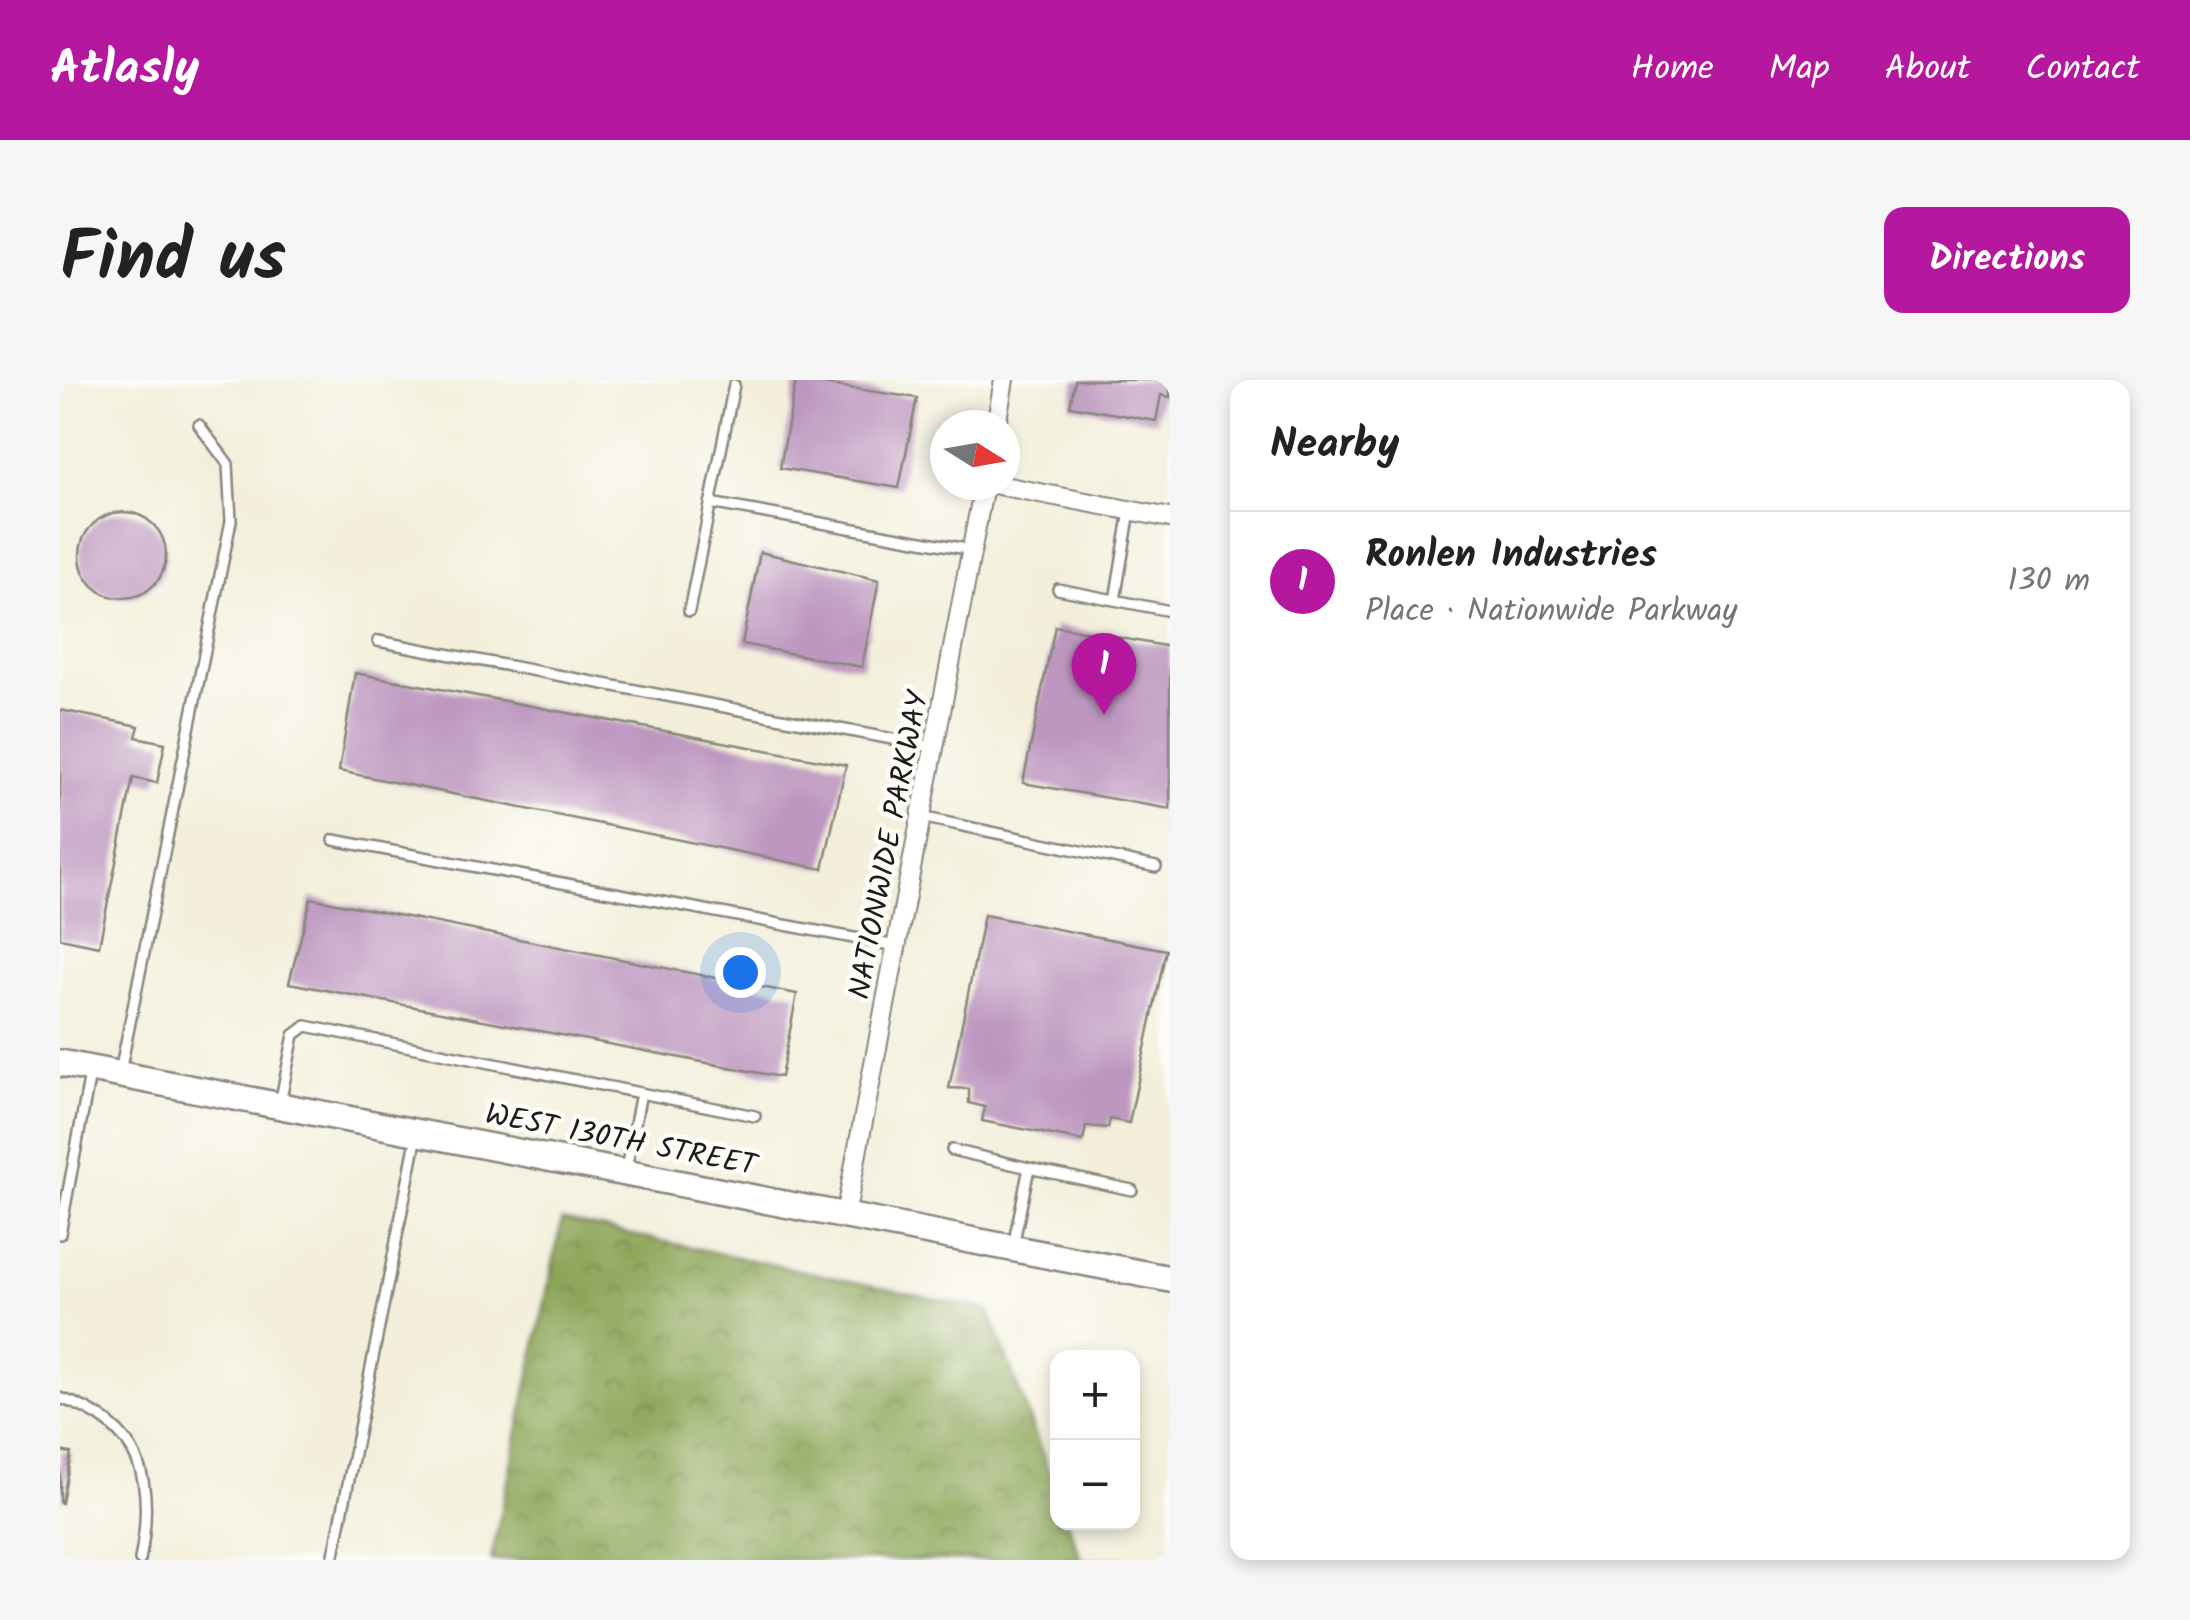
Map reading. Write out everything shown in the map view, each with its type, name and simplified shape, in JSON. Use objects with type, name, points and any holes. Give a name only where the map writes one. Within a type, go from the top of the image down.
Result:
[{"type":"main road","name":"WEST 130TH STREET","points":[[60,1063],[1012,1248],[1168,1274]]},
{"type":"street","points":[[999,410],[1004,380]]},
{"type":"street","points":[[1020,489],[1170,518]]},
{"type":"street","name":"NATIONWIDE PARKWAY","points":[[845,1216],[981,500]]},
{"type":"lane","points":[[689,611],[734,385]]},
{"type":"lane","points":[[119,1074],[231,521],[228,464],[199,424]]},
{"type":"lane","points":[[710,504],[972,550]]},
{"type":"lane","points":[[1114,600],[1130,511]]},
{"type":"lane","points":[[1058,589],[1170,610]]},
{"type":"lane","points":[[378,641],[934,747]]},
{"type":"lane","points":[[921,817],[1156,867]]},
{"type":"lane","points":[[334,840],[896,946]]},
{"type":"lane","points":[[279,1106],[294,1035],[306,1026],[756,1116]]},
{"type":"lane","points":[[60,1234],[91,1069]]},
{"type":"lane","points":[[625,1173],[640,1092]]},
{"type":"lane","points":[[333,1560],[418,1132]]},
{"type":"lane","points":[[952,1150],[1132,1190]]},
{"type":"lane","points":[[1012,1248],[1029,1168]]},
{"type":"lane","points":[[60,1398],[100,1416],[125,1439],[145,1474],[149,1514],[140,1560]]},
{"type":"green space","points":[[562,1220],[989,1310],[1050,1474],[1050,1530],[1071,1530],[1082,1560],[491,1560]]},
{"type":"building","points":[[796,380],[917,398],[899,488],[780,468]]},
{"type":"building","points":[[1075,380],[1170,380],[1170,397],[1161,395],[1156,421],[1070,406]]},
{"type":"building","points":[[123,512],[153,525],[166,555],[153,585],[123,598],[93,585],[80,555],[93,525]]},
{"type":"building","points":[[760,552],[879,580],[862,667],[742,644]]},
{"type":"building","points":[[1055,626],[1170,647],[1170,809],[1023,783]]},
{"type":"building","points":[[355,673],[846,765],[823,869],[339,771]]},
{"type":"building","points":[[60,710],[139,726],[136,737],[165,743],[157,783],[133,778],[99,946],[60,938]]},
{"type":"building","points":[[311,898],[797,994],[781,1077],[289,983]]},
{"type":"building","points":[[984,915],[1166,950],[1129,1123],[1110,1119],[1108,1128],[1086,1126],[1083,1141],[982,1121],[985,1107],[969,1103],[969,1089],[949,1088]]},
{"type":"building","points":[[60,1451],[71,1453],[62,1503],[60,1503]]},
{"type":"place","name":"Ronlen Industries","points":[[1104,715]]}]
